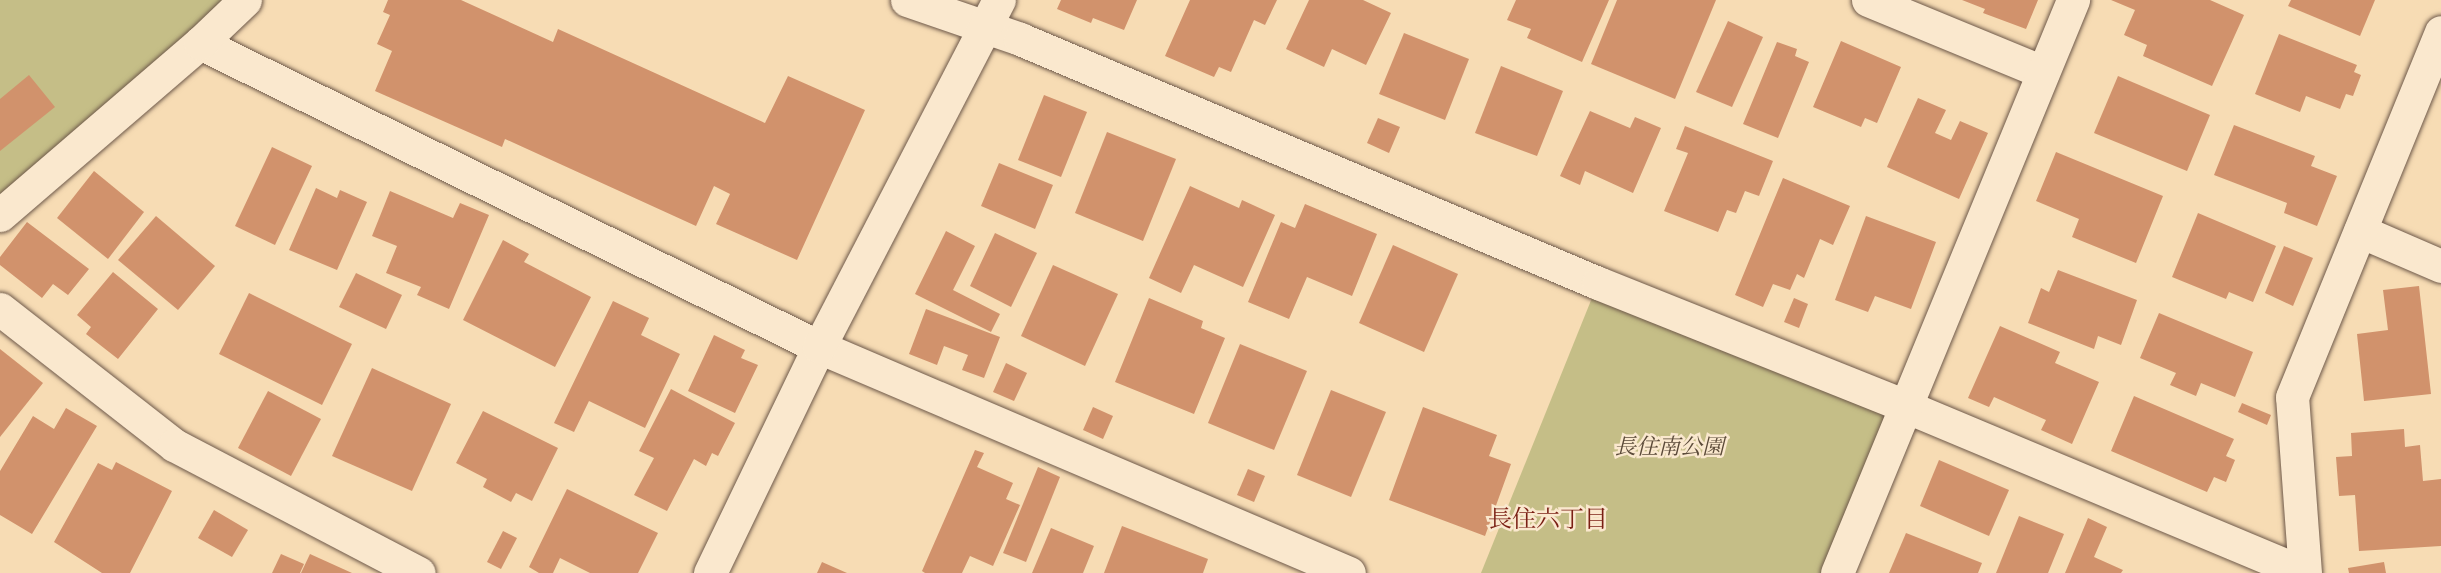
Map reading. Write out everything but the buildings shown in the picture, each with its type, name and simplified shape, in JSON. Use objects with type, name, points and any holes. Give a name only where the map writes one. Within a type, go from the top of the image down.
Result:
[{"type":"street","points":[[0,215],[200,44],[245,0]]},
{"type":"street","points":[[907,0],[992,14],[1020,39],[1598,283],[1905,406],[2305,573],[2292,397],[2441,32]]},
{"type":"street","points":[[1868,0],[2043,72]]},
{"type":"street","points":[[1837,573],[2073,0]]},
{"type":"street","points":[[710,573],[819,347],[992,14]]},
{"type":"street","points":[[200,44],[819,347],[1349,573]]},
{"type":"street","points":[[2360,231],[2441,266]]},
{"type":"street","points":[[0,309],[174,445],[419,573]]},
{"type":"green space","points":[[0,0],[245,0],[0,215]]},
{"type":"green space","name":"長住南公園","points":[[1598,283],[1905,406],[1837,573],[1481,573]]},
{"type":"district","name":"長住六丁目","points":[[1548,519]]}]
